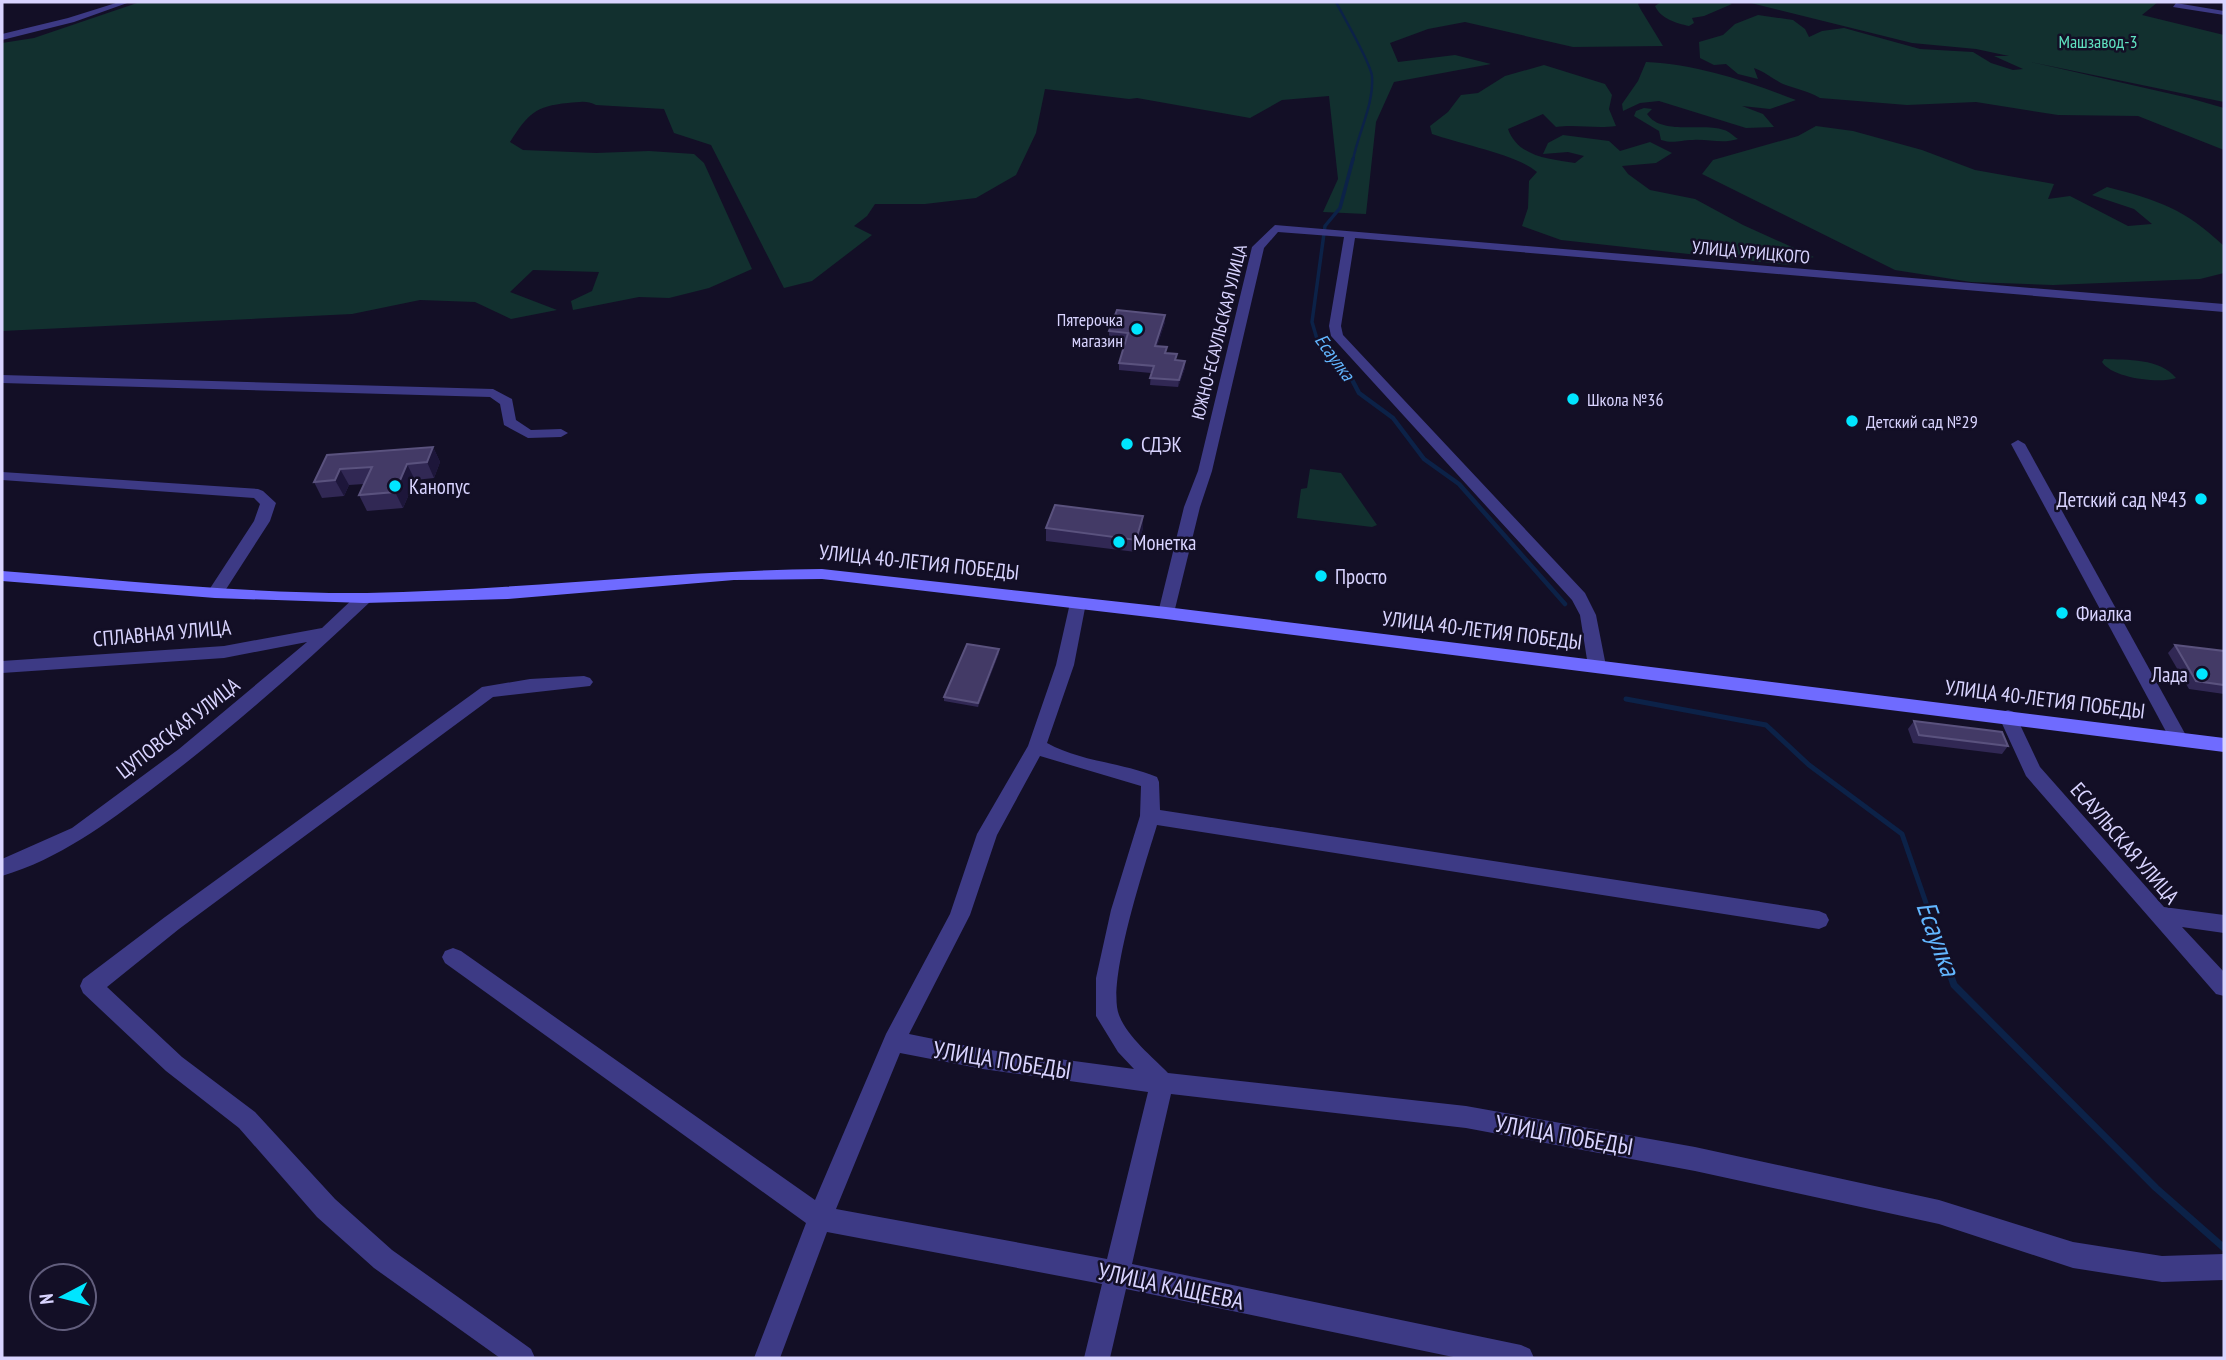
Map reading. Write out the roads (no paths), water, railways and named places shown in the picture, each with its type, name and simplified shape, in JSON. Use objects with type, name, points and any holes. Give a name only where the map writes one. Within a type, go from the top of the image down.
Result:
[{"type":"main road","name":"УЛИЦА 40-ЛЕТИЯ ПОБЕДЫ","points":[[2,576],[215,593],[364,598],[508,594],[734,575],[822,574],[1166,613],[2224,745]]},
{"type":"street","points":[[2,37],[71,20],[126,2]]},
{"type":"street","points":[[2176,5],[2224,13]]},
{"type":"street","name":"УЛИЦА УРИЦКОГО","points":[[1275,228],[2224,308]]},
{"type":"street","name":"ЮЖНО-ЕСАУЛЬСКАЯ УЛИЦА","points":[[1166,613],[1192,507],[1205,471],[1258,247],[1265,236],[1275,228]]},
{"type":"street","points":[[1350,233],[1335,326],[1337,336],[1579,597],[1587,615],[1597,666]]},
{"type":"street","points":[[2,379],[493,393],[507,402],[509,422],[528,434],[561,433]]},
{"type":"street","points":[[2018,444],[2179,739]]},
{"type":"street","points":[[2,476],[258,494],[268,503],[262,521],[215,593]]},
{"type":"street","name":"ЦУПОВСКАЯ УЛИЦА","points":[[2,869],[79,833],[186,754],[292,666],[364,598]]},
{"type":"street","points":[[767,1358],[820,1218],[894,1041],[960,915],[987,834],[1021,779],[1037,746],[1065,665],[1078,603]]},
{"type":"street","name":"СПЛАВНАЯ УЛИЦА","points":[[2,667],[223,652],[326,634]]},
{"type":"street","points":[[522,1358],[383,1259],[326,1208],[247,1120],[174,1064],[91,986],[172,923],[488,691],[584,682]]},
{"type":"street","name":"ЕСАУЛЬСКАЯ УЛИЦА","points":[[2008,717],[2033,771],[2224,987]]},
{"type":"street","points":[[1037,746],[1050,755],[1133,774],[1150,782],[1150,816],[1121,910],[1107,978],[1107,1016],[1126,1045],[1162,1082],[1097,1358]]},
{"type":"street","points":[[1150,816],[1819,920]]},
{"type":"street","points":[[2158,915],[2224,924]]},
{"type":"street","points":[[453,957],[820,1218]]},
{"type":"street","name":"УЛИЦА ПОБЕДЫ","points":[[894,1041],[983,1059],[1466,1117],[1695,1159],[1940,1212],[2073,1255],[2162,1269],[2224,1267]]},
{"type":"street","name":"УЛИЦА КАЩЕЕВА","points":[[820,1218],[1118,1274],[1521,1358]]},
{"type":"waterway","name":"Есаулка","points":[[1336,2],[1362,50],[1372,76],[1368,108],[1353,160]]},
{"type":"waterway","name":"Есаулка","points":[[1336,363],[1317,339],[1312,322],[1325,226],[1340,208],[1353,159]]},
{"type":"waterway","name":"Есаулка","points":[[1335,361],[1348,372],[1359,393],[1393,418],[1424,459],[1459,484],[1565,604]]},
{"type":"waterway","name":"Есаулка","points":[[1626,699],[1766,725],[1809,765],[1902,834],[1941,946]]},
{"type":"waterway","name":"Есаулка","points":[[1940,945],[1954,985],[2156,1188],[2224,1248]]},
{"type":"place","name":"Пятерочка магазин","points":[[1137,329]]},
{"type":"place","name":"Школа №36","points":[[1573,399]]},
{"type":"place","name":"Детский сад №29","points":[[1852,421]]},
{"type":"place","name":"СДЭК","points":[[1127,444]]},
{"type":"place","name":"Канопус","points":[[395,486]]},
{"type":"place","name":"Детский сад №43","points":[[2201,499]]},
{"type":"place","name":"Монетка","points":[[1119,542]]},
{"type":"place","name":"Просто","points":[[1321,576]]},
{"type":"place","name":"Фиалка","points":[[2062,613]]},
{"type":"place","name":"Лада","points":[[2202,674]]},
{"type":"park label","name":"Машзавод-3","points":[[2098,41]]}]
